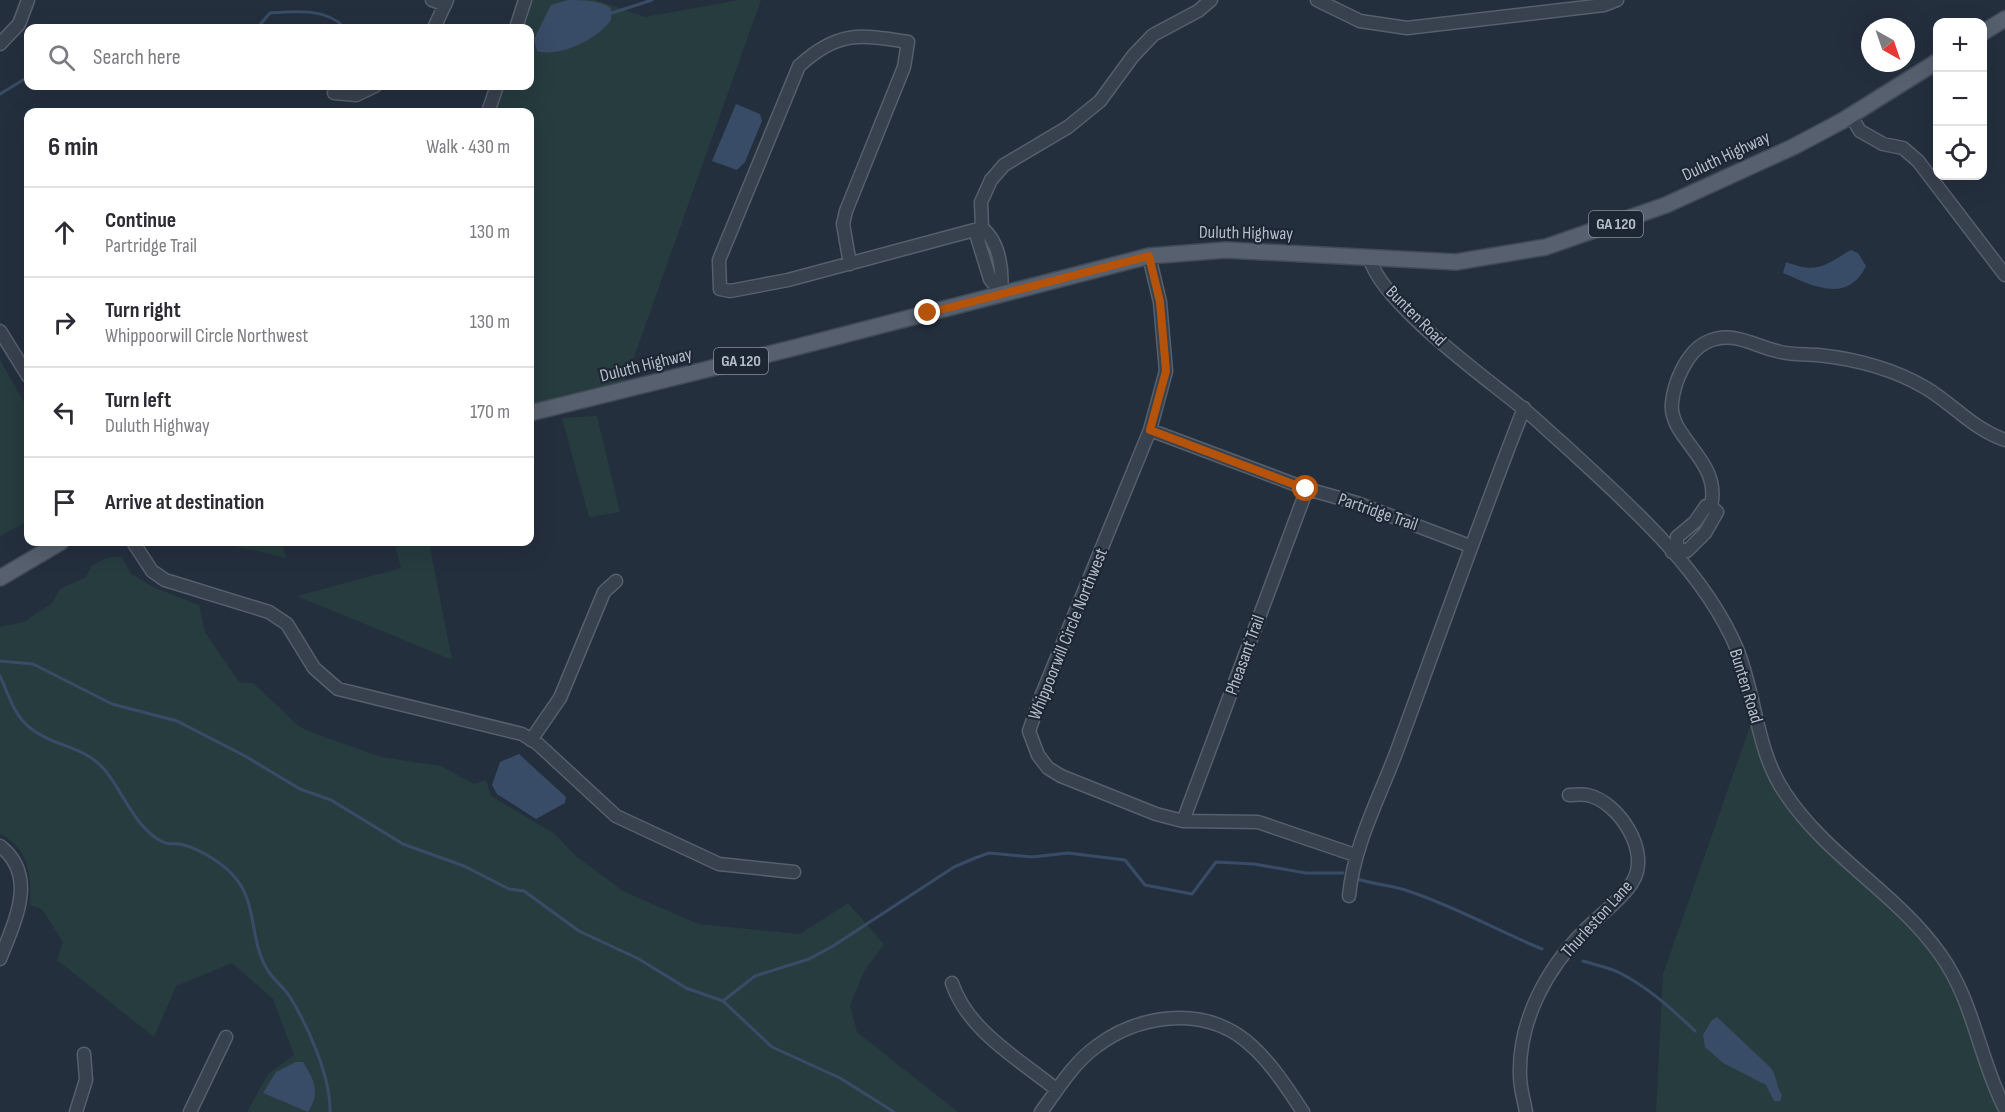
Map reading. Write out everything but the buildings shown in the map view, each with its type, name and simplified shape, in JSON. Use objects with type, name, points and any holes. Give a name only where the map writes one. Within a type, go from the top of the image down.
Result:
[{"type":"main road","points":[[1987,30],[2005,19]]},
{"type":"main road","name":"Duluth Highway","points":[[534,411],[797,347],[1149,256],[1226,250],[1456,262],[1546,247],[1621,222],[1697,192],[1793,147],[1851,116],[1933,64]]},
{"type":"main road","points":[[0,578],[54,546]]},
{"type":"street","points":[[0,44],[19,24],[28,0]]},
{"type":"street","points":[[432,0],[446,3],[436,24]]},
{"type":"street","points":[[517,24],[525,0]]},
{"type":"street","points":[[1001,293],[1002,274],[992,236],[982,228],[981,202],[992,180],[1004,165],[1068,127],[1100,101],[1133,56],[1153,35],[1198,11],[1211,0]]},
{"type":"street","points":[[1317,0],[1360,21],[1407,28],[1604,5],[1617,0]]},
{"type":"street","points":[[850,264],[843,224],[846,211],[904,67],[908,42],[879,37],[844,37],[815,51],[799,66],[719,260],[720,290],[730,291],[788,280],[850,264],[982,228]]},
{"type":"street","points":[[333,93],[356,95],[367,90]]},
{"type":"street","points":[[489,108],[496,90]]},
{"type":"street","points":[[1851,116],[1860,131],[1883,144],[1904,148],[1918,161],[2005,275]]},
{"type":"street","name":"Whippoorwill Circle Northwest","points":[[1149,256],[1160,302],[1166,371],[1150,430],[1029,731],[1038,755],[1048,768],[1061,776],[1133,806],[1183,821],[1258,822],[1355,855]]},
{"type":"street","name":"Bunten Road","points":[[1370,258],[1372,269],[1408,312],[1456,356],[1524,408],[1622,497],[1674,550],[1717,612],[1737,648],[1766,752],[1784,792],[1824,840],[1924,933],[1940,953],[1956,977],[1969,1006],[2005,1109]]},
{"type":"street","points":[[0,331],[24,370]]},
{"type":"street","points":[[1712,506],[1706,506],[1697,519],[1677,537],[1674,550],[1687,551],[1709,527],[1717,512],[1712,506],[1713,486],[1707,468],[1673,416],[1672,403],[1684,367],[1691,354],[1706,342],[1725,336],[1750,340],[1777,351],[1862,360],[1926,388],[1986,433],[2005,440]]},
{"type":"street","points":[[1349,896],[1355,855],[1380,797],[1470,546],[1524,408]]},
{"type":"street","name":"Partridge Trail","points":[[1150,430],[1306,489],[1357,503],[1470,546]]},
{"type":"street","name":"Pheasant Trail","points":[[1183,821],[1306,489]]},
{"type":"street","points":[[1697,519],[1709,527]]},
{"type":"street","points":[[136,546],[152,571],[165,580],[270,612],[287,624],[314,668],[338,689],[522,734],[616,816],[719,864],[794,872]]},
{"type":"street","points":[[531,740],[560,698],[604,592],[616,581]]},
{"type":"street","name":"Thurleston Lane","points":[[1526,1112],[1520,1077],[1522,1039],[1544,983],[1567,948],[1634,881],[1639,859],[1636,842],[1618,816],[1589,795],[1569,795]]},
{"type":"street","points":[[0,846],[13,858],[20,878],[22,903],[0,959]]},
{"type":"street","points":[[952,982],[963,1011],[975,1025],[1057,1090]]},
{"type":"street","points":[[1041,1112],[1075,1066],[1096,1046],[1118,1032],[1163,1018],[1201,1019],[1239,1036],[1280,1076],[1303,1112]]},
{"type":"street","points":[[190,1112],[226,1037]]},
{"type":"street","points":[[76,1112],[86,1080],[84,1054]]},
{"type":"green space","points":[[528,0],[596,0],[645,17],[739,0],[761,0],[622,391],[534,411],[534,108],[484,108],[491,90],[534,90],[534,24],[519,24]]},
{"type":"green space","points":[[0,360],[24,402],[24,523],[0,536]]},
{"type":"green space","points":[[597,416],[620,512],[589,517],[562,418]]},
{"type":"green space","points":[[234,546],[283,546],[286,558]]},
{"type":"green space","points":[[395,546],[430,546],[452,660],[297,596],[401,568]]},
{"type":"green space","points":[[109,557],[122,557],[131,574],[153,587],[199,605],[205,632],[239,682],[253,683],[300,727],[381,757],[441,766],[474,784],[486,780],[491,796],[555,834],[576,856],[623,891],[698,924],[800,934],[848,903],[884,944],[864,972],[850,1005],[857,1032],[958,1112],[247,1112],[268,1074],[294,1055],[273,999],[232,963],[176,986],[154,1037],[57,960],[63,942],[42,909],[30,905],[27,864],[17,847],[0,834],[0,627],[24,622],[52,603],[60,589],[86,577],[91,566]]},
{"type":"green space","points":[[1753,718],[1778,795],[1912,918],[1956,988],[2005,1112],[1656,1112],[1663,974]]},
{"type":"water","points":[[568,0],[590,1],[606,5],[611,8],[611,20],[597,34],[577,45],[556,52],[537,51],[534,39],[551,5]]},
{"type":"water","points":[[736,104],[760,114],[762,121],[745,162],[737,170],[712,161]]},
{"type":"water","points":[[1851,250],[1858,253],[1866,266],[1858,278],[1839,289],[1817,286],[1783,273],[1786,262],[1813,268],[1827,264]]},
{"type":"water","points":[[519,754],[566,797],[565,803],[536,819],[497,794],[492,785],[500,762]]},
{"type":"water","points":[[1717,1017],[1771,1068],[1782,1095],[1780,1101],[1774,1101],[1766,1085],[1723,1063],[1705,1047],[1703,1035],[1711,1021]]},
{"type":"water","points":[[296,1062],[303,1062],[314,1086],[314,1099],[308,1112],[263,1093],[276,1072]]},
{"type":"waterway","points":[[612,13],[652,0]]},
{"type":"waterway","points":[[260,24],[270,13],[300,12],[320,14],[340,24]]},
{"type":"waterway","points":[[0,94],[24,79]]},
{"type":"waterway","points":[[0,661],[33,664],[112,704],[177,721],[245,756],[300,789],[331,800],[403,844],[464,866],[509,889],[524,891],[579,931],[639,959],[686,988],[723,1001],[772,1047],[840,1078],[894,1112]]},
{"type":"waterway","points":[[0,676],[12,703],[24,722],[47,738],[77,750],[96,761],[111,778],[137,819],[153,836],[165,843],[180,844],[203,853],[226,868],[237,880],[248,901],[262,958],[269,973],[290,997],[317,1053],[327,1084],[330,1112]]},
{"type":"waterway","points":[[723,1001],[755,976],[809,959],[833,946],[954,867],[989,853],[1032,857],[1068,853],[1125,860],[1145,885],[1192,894],[1216,862],[1254,864],[1306,873],[1343,873]]},
{"type":"waterway","points":[[1358,879],[1428,898],[1542,949]]},
{"type":"waterway","points":[[1583,961],[1611,969],[1641,985],[1695,1031]]},
{"type":"route","points":[[928,313],[1126,260],[1149,256],[1160,302],[1166,371],[1150,430],[1306,489]]}]
